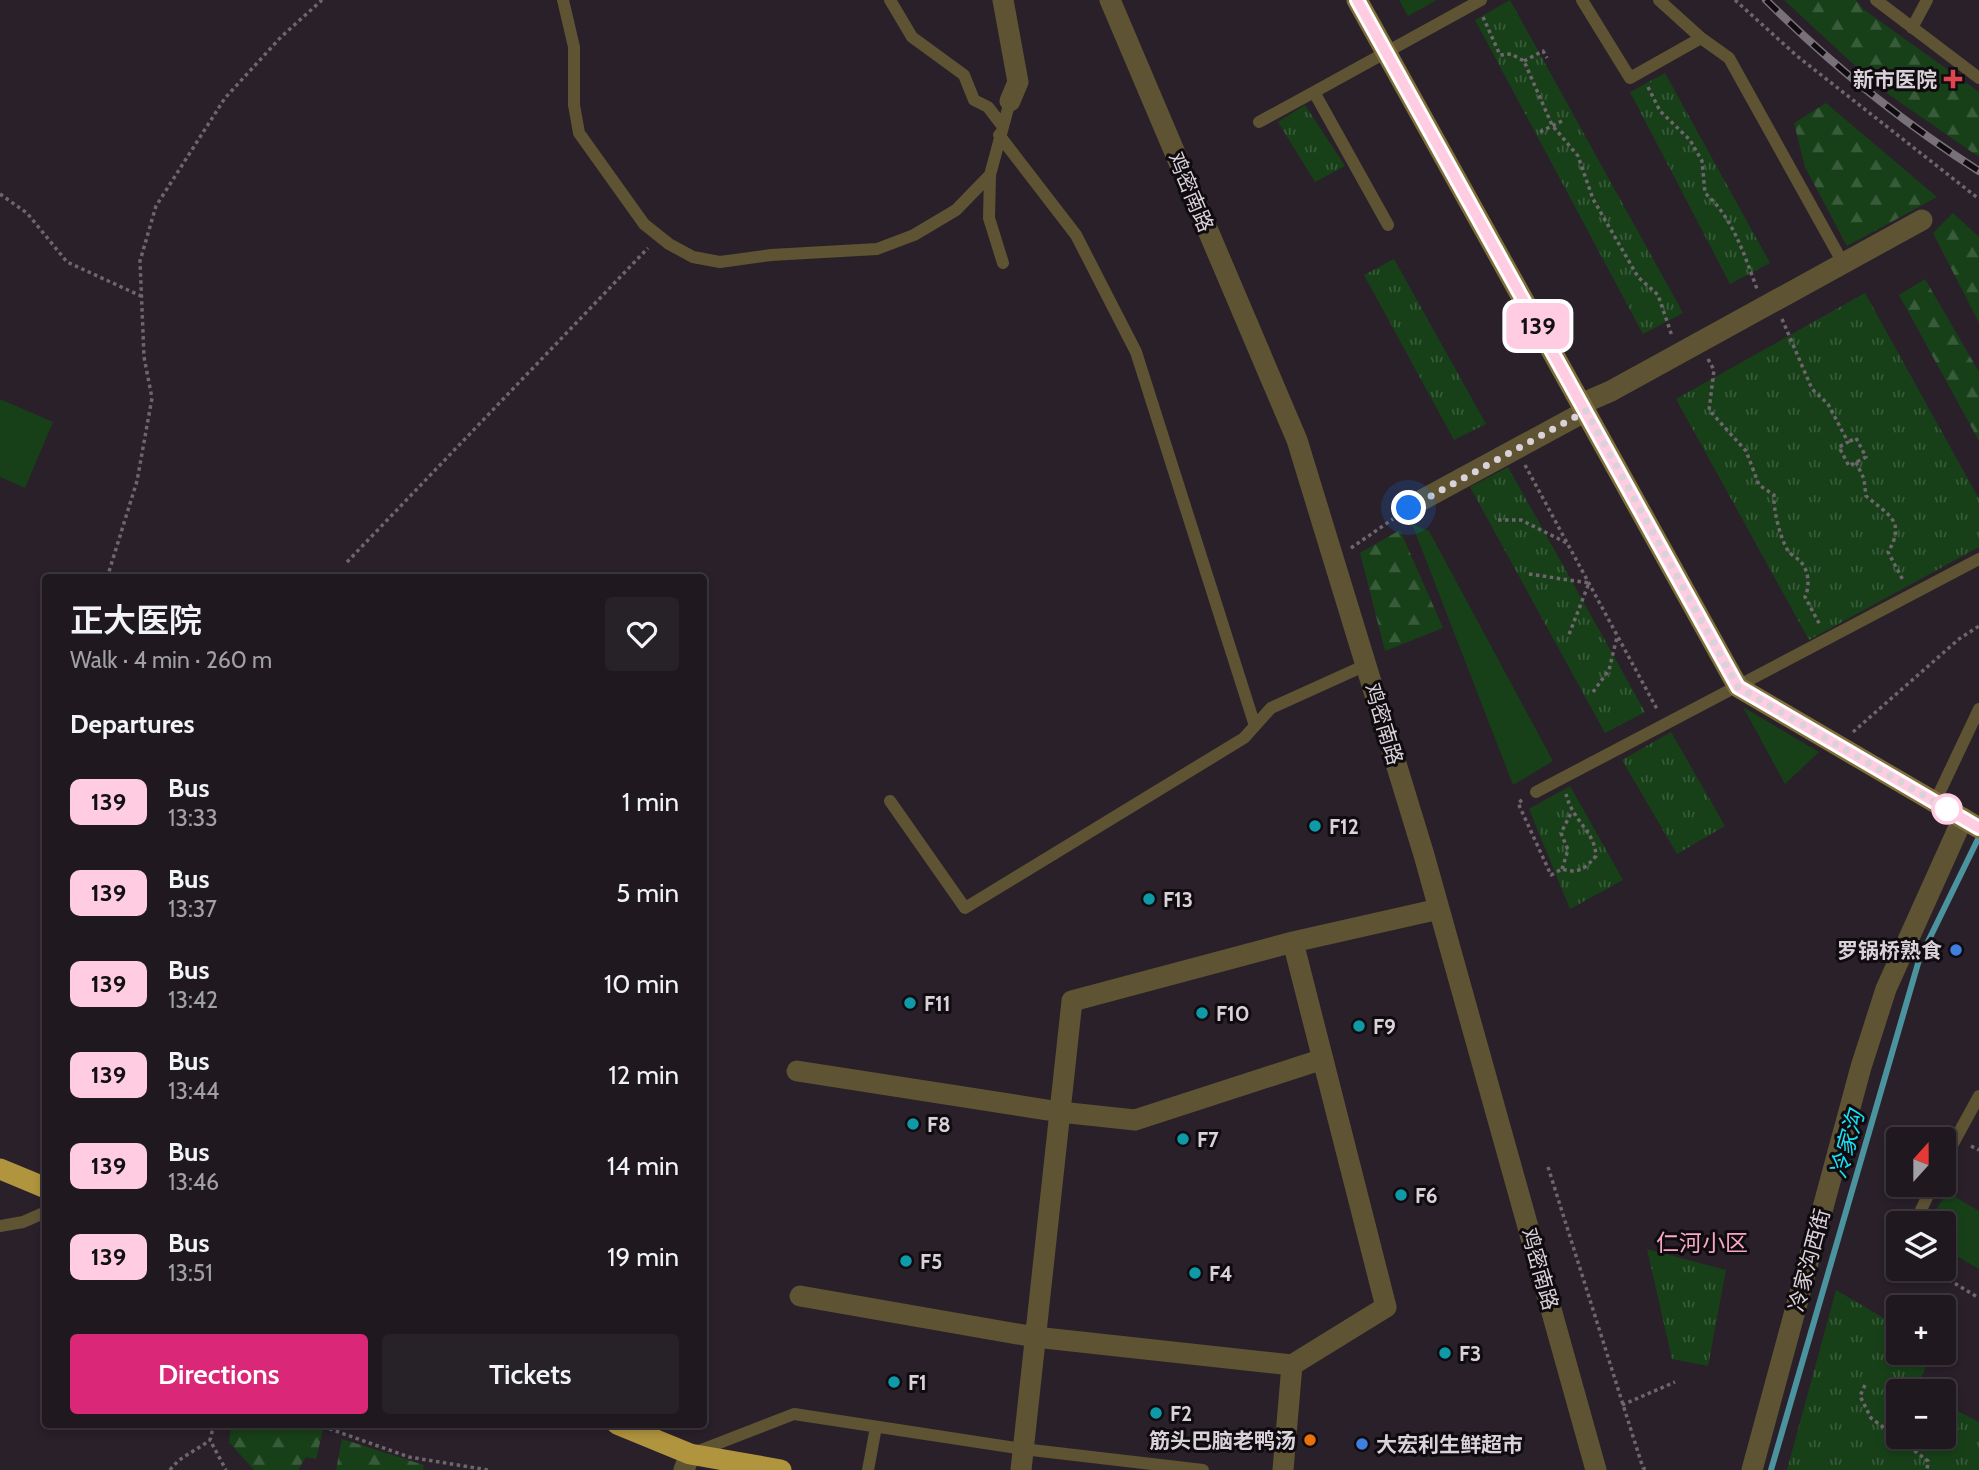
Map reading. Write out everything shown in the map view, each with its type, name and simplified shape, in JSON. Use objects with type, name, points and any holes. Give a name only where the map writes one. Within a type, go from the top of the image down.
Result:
[{"type":"highway","points":[[0,1169],[42,1186]]},
{"type":"highway","points":[[624,1428],[687,1462],[781,1470]]},
{"type":"street","points":[[1003,0],[1018,82],[1010,101]]},
{"type":"street","name":"鸡密南路","points":[[1110,0],[1297,440],[1439,909],[1596,1470]]},
{"type":"street","points":[[1357,0],[1738,687],[1971,823]]},
{"type":"street","points":[[1409,508],[1678,354],[1922,220]]},
{"type":"street","name":"冷家沟西街","points":[[1752,1470],[1861,1067],[1882,1002],[1971,823]]},
{"type":"street","points":[[1022,1460],[1072,1001],[1293,942],[1439,909]]},
{"type":"street","points":[[800,1296],[1035,1337],[1292,1365],[1386,1307],[1293,942]]},
{"type":"street","points":[[797,1071],[1060,1112],[1135,1120],[1323,1059]]},
{"type":"street","points":[[1283,1470],[1292,1365]]},
{"type":"lane","points":[[562,0],[574,47],[574,105],[579,133],[644,224],[659,237],[693,257],[720,262],[771,255],[877,249],[914,235],[956,209],[990,175]]},
{"type":"lane","points":[[890,0],[912,37],[964,75],[974,100],[988,107],[1000,130],[1076,235],[1136,352],[1255,726]]},
{"type":"lane","points":[[1582,0],[1630,78],[1701,38]]},
{"type":"lane","points":[[1659,0],[1701,38],[1729,58],[1843,263]]},
{"type":"lane","points":[[1877,0],[1979,78]]},
{"type":"lane","points":[[1912,28],[1927,0]]},
{"type":"lane","points":[[1259,122],[1479,1]]},
{"type":"lane","points":[[1314,93],[1388,225]]},
{"type":"lane","points":[[1003,263],[989,218],[990,175],[1010,101]]},
{"type":"lane","points":[[1536,792],[1979,559]]},
{"type":"lane","points":[[890,801],[965,908],[1244,738],[1271,708],[1366,665]]},
{"type":"lane","points":[[1935,802],[1979,709]]},
{"type":"lane","points":[[1956,1138],[1979,1096]]},
{"type":"lane","points":[[1921,1210],[1927,1197]]},
{"type":"lane","points":[[0,1226],[23,1222],[42,1214]]},
{"type":"lane","points":[[687,1462],[794,1414],[876,1427],[1022,1460],[1203,1470]]},
{"type":"lane","points":[[868,1470],[876,1427]]},
{"type":"path","points":[[108,574],[137,481],[152,397],[144,357],[139,261],[156,206],[225,98],[281,37],[322,0]]},
{"type":"path","points":[[1735,0],[1797,56],[1979,199]]},
{"type":"path","points":[[1479,1],[1500,55],[1511,54],[1524,61],[1552,125],[1578,156],[1593,199],[1638,278],[1658,295],[1678,354]]},
{"type":"path","points":[[1524,61],[1543,51],[1547,58]]},
{"type":"path","points":[[1639,73],[1660,111],[1690,140],[1702,161],[1704,193],[1719,206],[1738,236],[1740,251],[1793,341],[1811,389],[1828,404],[1848,442]]},
{"type":"path","points":[[1540,132],[1564,120]]},
{"type":"path","points":[[0,194],[27,213],[67,261],[141,296]]},
{"type":"path","points":[[347,562],[659,237]]},
{"type":"path","points":[[1699,343],[1714,370],[1710,410],[1746,451],[1759,485],[1774,495],[1773,512],[1781,528],[1787,551],[1801,561],[1807,574],[1809,589],[1805,597],[1828,639]]},
{"type":"path","points":[[1856,438],[1866,457],[1849,466],[1839,447],[1848,442],[1856,438]]},
{"type":"path","points":[[1856,462],[1864,479],[1866,496],[1891,517],[1897,527],[1896,537],[1888,552],[1911,595]]},
{"type":"path","points":[[1525,464],[1665,725]]},
{"type":"path","points":[[1334,560],[1409,508]]},
{"type":"path","points":[[1498,520],[1521,520],[1567,542]]},
{"type":"path","points":[[1529,574],[1589,583]]},
{"type":"path","points":[[1567,637],[1589,583]]},
{"type":"path","points":[[1838,745],[1959,639],[1979,626]]},
{"type":"path","points":[[1593,692],[1609,670],[1617,635]]},
{"type":"path","points":[[1562,779],[1571,813],[1595,843],[1596,856],[1586,868],[1574,872],[1562,869]]},
{"type":"path","points":[[1536,792],[1518,803],[1551,876],[1562,869],[1568,850],[1561,833],[1571,813]]},
{"type":"path","points":[[1971,1146],[1979,1150]]},
{"type":"path","points":[[1548,1167],[1622,1405],[1643,1468],[1648,1470]]},
{"type":"path","points":[[1951,1281],[1979,1298]]},
{"type":"path","points":[[1622,1405],[1675,1382]]},
{"type":"path","points":[[1865,1385],[1860,1395],[1871,1418],[1928,1461],[1927,1470]]},
{"type":"path","points":[[170,1470],[178,1459],[196,1451],[210,1440],[213,1428]]},
{"type":"path","points":[[327,1428],[409,1457],[488,1470]]},
{"type":"path","points":[[210,1440],[226,1470]]},
{"type":"green space","points":[[1399,0],[1437,0],[1408,16]]},
{"type":"green space","points":[[1510,0],[1683,313],[1643,334],[1475,20]]},
{"type":"green space","points":[[1784,0],[1856,0],[1863,9],[1979,92],[1979,157],[1878,87]]},
{"type":"green space","points":[[1665,73],[1770,263],[1730,284],[1630,92]]},
{"type":"green space","points":[[1826,103],[1937,197],[1847,246],[1805,167],[1794,123]]},
{"type":"green space","points":[[1305,105],[1345,166],[1315,182],[1278,122]]},
{"type":"green space","points":[[1953,213],[1979,237],[1979,323],[1933,233]]},
{"type":"green space","points":[[1394,259],[1486,424],[1454,440],[1364,275]]},
{"type":"green space","points":[[1925,279],[1979,372],[1979,441],[1899,295]]},
{"type":"green space","points":[[1865,293],[1979,499],[1979,547],[1809,640],[1676,399]]},
{"type":"green space","points":[[0,399],[53,422],[25,488],[0,477]]},
{"type":"green space","points":[[1508,467],[1645,712],[1605,733],[1470,487]]},
{"type":"green space","points":[[1412,524],[1429,531],[1553,761],[1513,785]]},
{"type":"green space","points":[[1400,530],[1443,628],[1385,651],[1360,553]]},
{"type":"green space","points":[[1743,707],[1819,752],[1785,784]]},
{"type":"green space","points":[[1671,732],[1725,826],[1677,854],[1622,760]]},
{"type":"green space","points":[[1570,786],[1623,880],[1570,909],[1529,809]]},
{"type":"green space","points":[[1944,1197],[1955,1197],[1979,1211],[1979,1269],[1956,1256],[1956,1211],[1935,1211]]},
{"type":"green space","points":[[1647,1249],[1726,1270],[1708,1366],[1672,1359]]},
{"type":"green space","points":[[1836,1290],[1886,1319],[1886,1365],[1927,1365],[1920,1379],[1886,1379],[1886,1449],[1956,1449],[1956,1410],[1979,1422],[1979,1470],[1787,1470]]},
{"type":"green space","points":[[231,1428],[323,1430],[316,1459],[306,1457],[298,1470],[254,1470],[229,1442]]},
{"type":"green space","points":[[342,1439],[424,1465],[423,1470],[336,1470]]},
{"type":"waterway","name":"冷家沟","points":[[1771,1470],[1919,960],[1979,837]]},
{"type":"railway","points":[[1766,0],[1868,91],[1979,171]]},
{"type":"bus line","name":"139","points":[[1357,0],[1738,687],[1979,828]]},
{"type":"place","name":"新市医院","points":[[1953,79]]},
{"type":"place","name":"F12","points":[[1315,826]]},
{"type":"place","name":"F13","points":[[1149,899]]},
{"type":"place","name":"罗锅桥熟食","points":[[1956,950]]},
{"type":"place","name":"F11","points":[[910,1003]]},
{"type":"place","name":"F10","points":[[1202,1013]]},
{"type":"place","name":"F9","points":[[1359,1026]]},
{"type":"place","name":"F8","points":[[913,1124]]},
{"type":"place","name":"F7","points":[[1183,1139]]},
{"type":"place","name":"F6","points":[[1401,1195]]},
{"type":"place","name":"F5","points":[[906,1261]]},
{"type":"place","name":"F4","points":[[1195,1273]]},
{"type":"place","name":"F3","points":[[1445,1353]]},
{"type":"place","name":"F1","points":[[894,1382]]},
{"type":"place","name":"F2","points":[[1156,1413]]},
{"type":"place","name":"筋头巴脑老鸭汤","points":[[1310,1440]]},
{"type":"place","name":"大宏利生鲜超市","points":[[1362,1444]]},
{"type":"district","name":"仁河小区","points":[[1702,1243]]},
{"type":"route","points":[[1409,508],[1586,411],[1738,687],[1947,809]]}]
